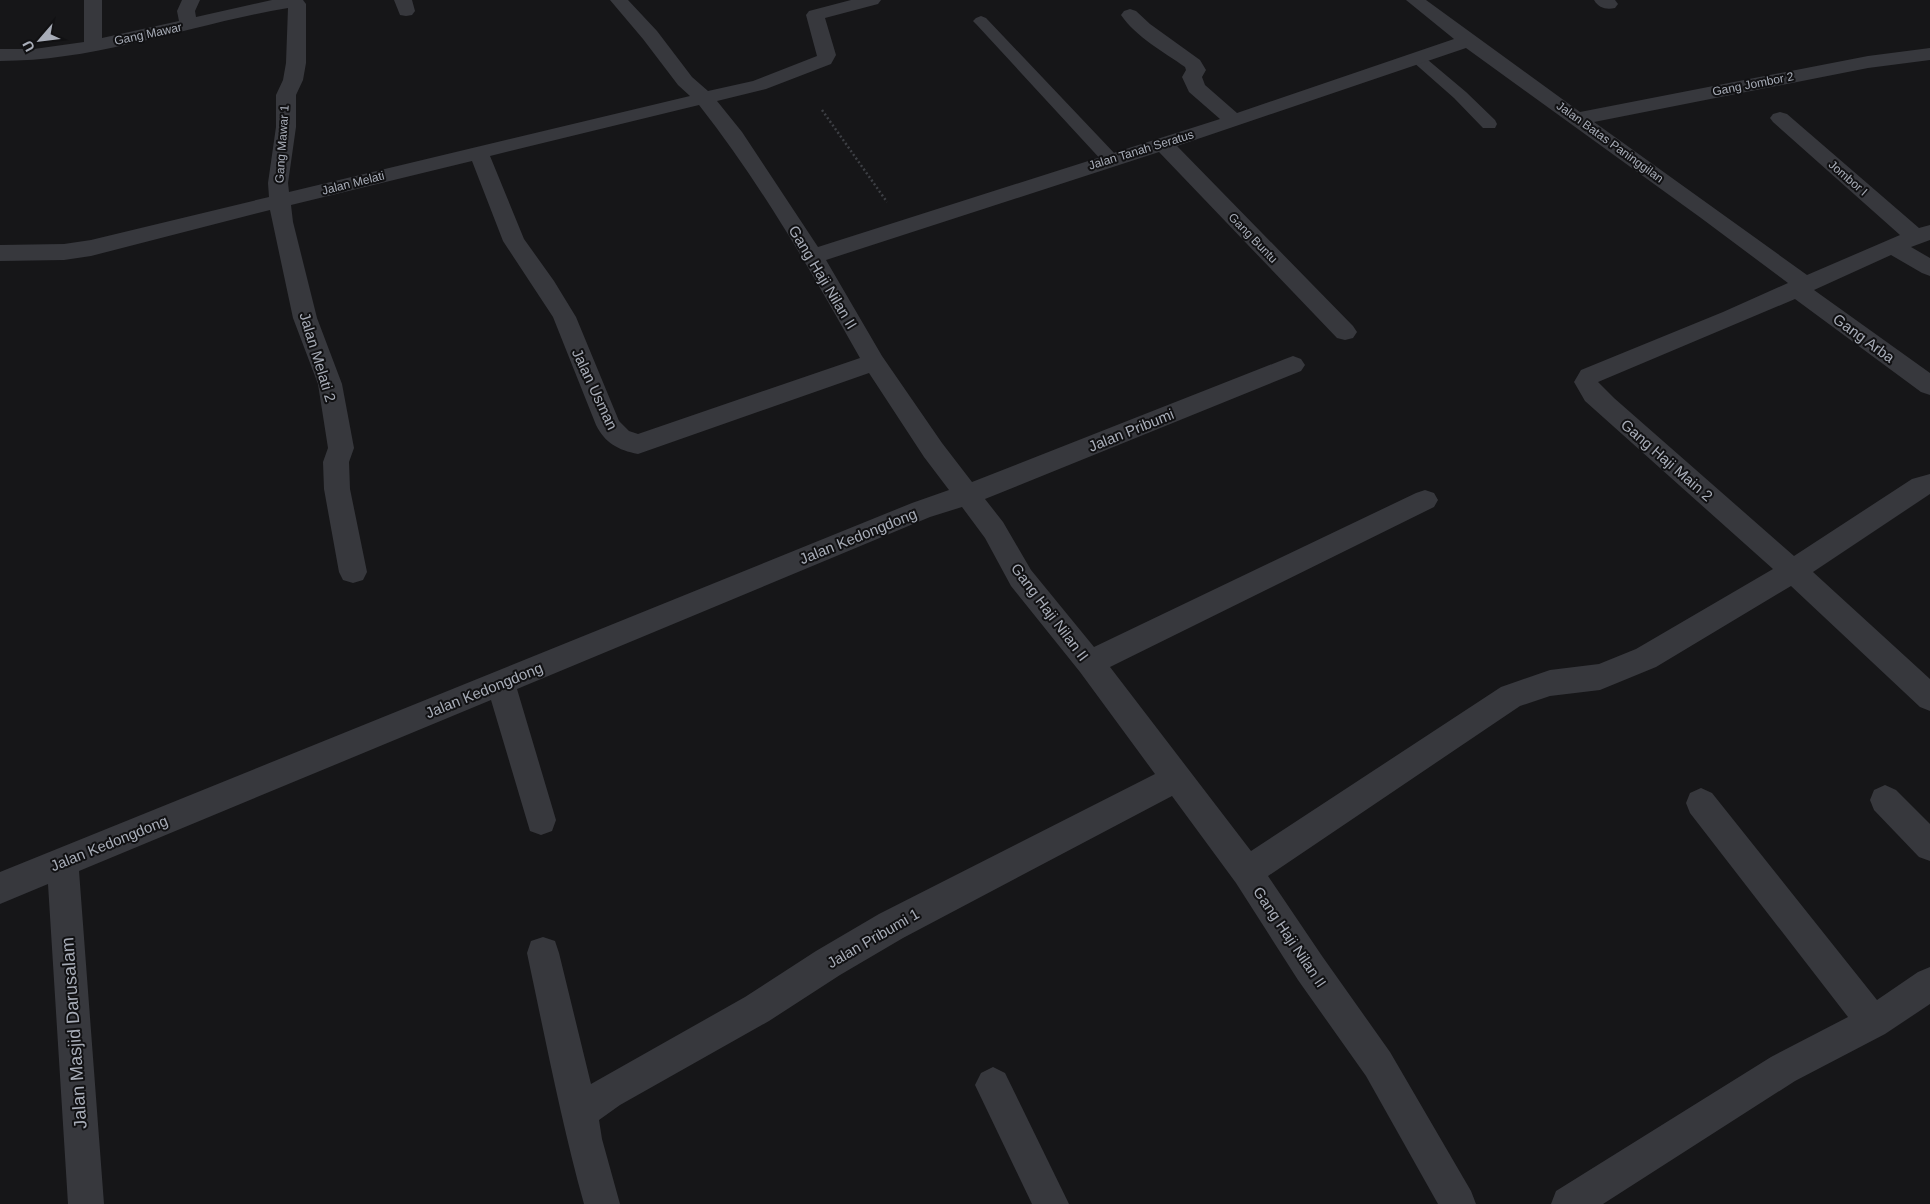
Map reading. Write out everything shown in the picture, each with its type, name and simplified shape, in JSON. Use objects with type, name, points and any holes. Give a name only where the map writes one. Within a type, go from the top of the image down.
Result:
[{"type":"street","points":[[92,46],[93,0]]},
{"type":"street","points":[[189,25],[186,11],[190,0]]},
{"type":"street","name":"Gang Haji Nilan II","points":[[619,0],[650,35],[685,81],[704,98],[735,137],[813,256],[874,362],[933,450],[969,494],[994,530],[1021,578],[1090,663],[1175,779],[1247,872],[1310,968],[1378,1064],[1458,1204]]},
{"type":"street","name":"Jalan Melati","points":[[0,253],[64,252],[91,248],[759,85],[824,60],[827,55],[826,50],[815,15],[872,0]]},
{"type":"street","name":"Gang Mawar","points":[[0,55],[34,55],[92,46],[303,1]]},
{"type":"street","name":"Gang Mawar 1","points":[[280,201],[278,183],[286,127],[286,95],[294,80],[303,1]]},
{"type":"street","name":"Jalan Batas Paninggilan","points":[[1424,1],[1467,41],[1577,119],[1801,287]]},
{"type":"street","points":[[1130,15],[1143,28],[1192,64],[1196,70],[1192,77],[1196,88],[1234,121]]},
{"type":"street","name":"Jalan Tanah Seratus","points":[[813,256],[1234,121],[1467,41]]},
{"type":"street","name":"Gang Jombor 2","points":[[1577,119],[1868,62],[1930,54]]},
{"type":"street","name":"Jombor I","points":[[1780,118],[1923,235]]},
{"type":"street","name":"Gang Buntu","points":[[1163,144],[1344,332]]},
{"type":"street","name":"Jalan Usman","points":[[478,154],[514,240],[564,317],[608,425],[624,442],[638,444],[874,362]]},
{"type":"street","name":"Jalan Melati 2","points":[[280,201],[282,222],[305,318],[330,384],[341,448],[336,462],[337,488],[353,572]]},
{"type":"street","points":[[1801,287],[1892,246],[1923,235]]},
{"type":"street","points":[[1892,246],[1930,268]]},
{"type":"street","name":"Gang Arba","points":[[1801,287],[1930,386]]},
{"type":"street","name":"Gang Haji Main 2","points":[[1801,287],[1589,376],[1586,382],[1594,395],[1793,571],[1930,698]]},
{"type":"street","name":"Jalan Pribumi","points":[[969,494],[1292,365]]},
{"type":"street","points":[[1247,872],[1511,696],[1550,683],[1600,677],[1646,658],[1793,571],[1921,486],[1930,484]]},
{"type":"street","name":"Jalan Kedongdong","points":[[0,888],[903,518],[969,494]]},
{"type":"street","points":[[1090,663],[1425,500]]},
{"type":"street","points":[[501,684],[541,820]]},
{"type":"street","name":"Jalan Pribumi 1","points":[[580,1112],[608,1093],[758,1009],[828,963],[891,926],[1175,779]]},
{"type":"street","points":[[1885,800],[1930,846]]},
{"type":"street","points":[[1701,803],[1873,1022]]},
{"type":"street","name":"Jalan Masjid Darusalam","points":[[62,862],[86,1204]]},
{"type":"street","points":[[543,953],[580,1112],[584,1139],[602,1204]]},
{"type":"street","points":[[1568,1204],[1783,1069],[1873,1022],[1930,984]]},
{"type":"street","points":[[993,1085],[1051,1204]]},
{"type":"lane","points":[[981,21],[1110,160]]},
{"type":"lane","points":[[1417,58],[1460,95],[1489,124]]},
{"type":"path","points":[[822,110],[905,227]]}]
